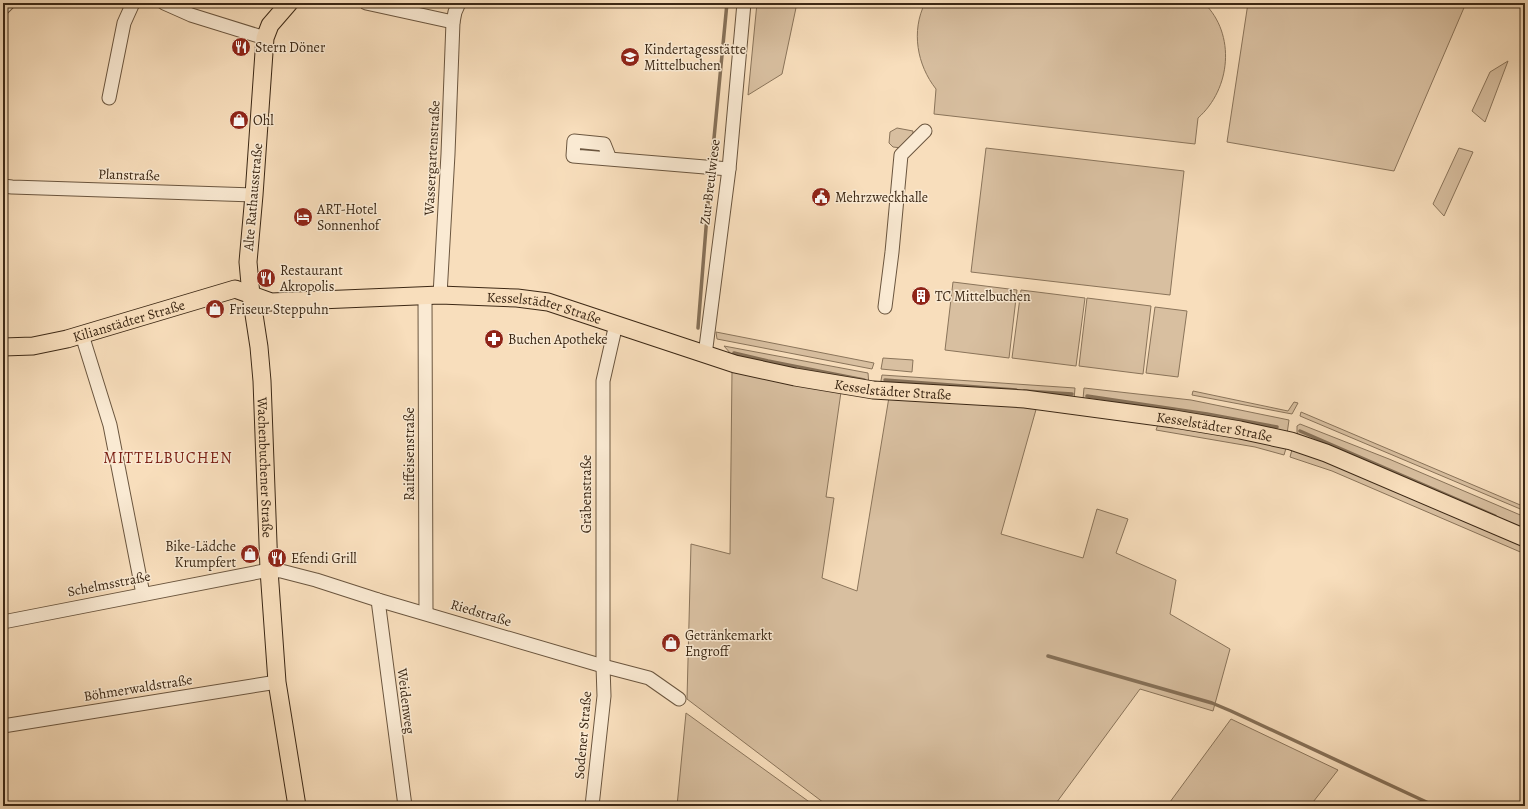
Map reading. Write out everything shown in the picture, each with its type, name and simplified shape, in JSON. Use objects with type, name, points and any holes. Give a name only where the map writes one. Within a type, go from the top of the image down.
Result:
[{"type":"main road","points":[[265,38],[270,25],[289,3]]},
{"type":"main road","name":"Alte Rathausstraße","points":[[251,295],[248,262],[265,38]]},
{"type":"main road","name":"Kilianstädter Straße","points":[[3,347],[33,346],[83,339],[235,289],[251,295]]},
{"type":"main road","name":"Kesselstädter Straße","points":[[251,295],[271,302],[433,295],[517,298],[548,302],[705,355],[735,364],[795,377],[873,390],[1025,399],[1174,419],[1264,435],[1291,441],[1326,453],[1525,538]]},
{"type":"main road","name":"Wachenbuchener Straße","points":[[251,295],[256,320],[262,381],[269,570],[277,682],[297,806]]},
{"type":"street","points":[[3,8],[8,3]]},
{"type":"street","points":[[109,98],[124,23],[132,3]]},
{"type":"street","points":[[164,3],[191,15],[265,38]]},
{"type":"street","points":[[366,3],[453,22]]},
{"type":"street","name":"Wassergartenstraße","points":[[433,295],[448,154],[453,22],[459,3]]},
{"type":"street","name":"Zur Breulwiese","points":[[705,355],[729,170],[742,6]]},
{"type":"street","points":[[884,307],[892,252],[901,155],[925,131]]},
{"type":"street","points":[[610,159],[729,170]]},
{"type":"street","name":"Planstraße","points":[[3,186],[254,195]]},
{"type":"street","name":"Raiffeisenstraße","points":[[426,614],[433,295]]},
{"type":"street","name":"Gräbenstraße","points":[[602,666],[603,381],[616,324]]},
{"type":"street","points":[[83,339],[110,425],[143,594]]},
{"type":"street","name":"Riedstraße","points":[[269,570],[281,571],[316,580],[378,600],[602,666],[649,678],[679,699]]},
{"type":"street","name":"Schelmsstraße","points":[[3,622],[269,570]]},
{"type":"street","name":"Weidenweg","points":[[378,600],[405,806]]},
{"type":"street","name":"Sodener Straße","points":[[592,806],[604,696],[602,666]]},
{"type":"street","name":"Böhmerwaldstraße","points":[[3,726],[277,682]]},
{"type":"shaded area","points":[[757,3],[797,3],[782,74],[748,95]]},
{"type":"shaded area","points":[[925,3],[1204,3],[1214,16],[1221,30],[1225,45],[1223,77],[1209,106],[1198,118],[1195,144],[934,114],[936,89],[929,80],[920,59],[917,36],[918,25]]},
{"type":"shaded area","points":[[1248,3],[1466,3],[1394,171],[1227,142]]},
{"type":"shaded area","points":[[1508,61],[1485,122],[1472,111],[1490,72]]},
{"type":"shaded area","points":[[897,128],[913,131],[912,144],[902,148],[893,147],[889,143],[890,132]]},
{"type":"shaded area","points":[[986,148],[1184,171],[1170,295],[971,272]]},
{"type":"shaded area","points":[[1459,148],[1473,152],[1444,216],[1433,204]]},
{"type":"shaded area","points":[[953,282],[1017,290],[1009,358],[945,350]]},
{"type":"shaded area","points":[[1021,290],[1085,298],[1076,366],[1012,358]]},
{"type":"shaded area","points":[[1087,298],[1151,306],[1143,374],[1079,366]]},
{"type":"shaded area","points":[[1155,307],[1187,311],[1178,377],[1146,373]]},
{"type":"shaded area","points":[[716,332],[874,363],[872,369],[717,339]]},
{"type":"shaded area","points":[[724,346],[868,373],[869,385],[731,354]]},
{"type":"shaded area","points":[[883,358],[913,360],[912,372],[881,369]]},
{"type":"shaded area","points":[[732,370],[841,392],[826,497],[834,498],[822,578],[857,591],[889,397],[1037,406],[1001,534],[1083,558],[1097,509],[1128,519],[1116,553],[1176,580],[1170,614],[1230,649],[1213,711],[1140,689],[1054,806],[828,806],[687,699],[691,544],[730,554]]},
{"type":"shaded area","points":[[882,375],[1075,388],[1074,400],[880,386]]},
{"type":"shaded area","points":[[1084,388],[1191,400],[1289,420],[1287,434],[1083,399]]},
{"type":"shaded area","points":[[1193,391],[1288,411],[1294,402],[1298,403],[1292,414],[1192,395]]},
{"type":"shaded area","points":[[1301,412],[1525,507],[1525,511],[1300,416]]},
{"type":"shaded area","points":[[1159,422],[1287,445],[1284,455],[1255,447],[1156,430]]},
{"type":"shaded area","points":[[1300,424],[1389,459],[1525,517],[1525,531],[1299,437],[1297,426]]},
{"type":"shaded area","points":[[1293,446],[1525,544],[1525,554],[1332,471],[1290,457]]},
{"type":"shaded area","points":[[686,713],[815,806],[677,806]]},
{"type":"shaded area","points":[[1231,719],[1338,770],[1310,806],[1167,806]]},
{"type":"waterway","points":[[712,159],[727,3]]},
{"type":"waterway","points":[[698,328],[710,178]]},
{"type":"waterway","points":[[734,353],[864,380]]},
{"type":"waterway","points":[[885,380],[1016,390]]},
{"type":"waterway","points":[[1024,391],[1072,394]]},
{"type":"waterway","points":[[1087,396],[1207,414],[1277,427]]},
{"type":"waterway","points":[[1300,431],[1495,516]]},
{"type":"waterway","points":[[1048,656],[1212,703],[1435,806]]},
{"type":"place","name":"Stern Döner","points":[[241,47]]},
{"type":"place","name":"Kindertagesstätte Mittelbuchen","points":[[630,57]]},
{"type":"place","name":"Ohl","points":[[239,120]]},
{"type":"place","name":"Mehrzweckhalle","points":[[821,197]]},
{"type":"place","name":"ART-Hotel Sonnenhof","points":[[303,217]]},
{"type":"place","name":"Restaurant Akropolis","points":[[266,278]]},
{"type":"place","name":"TC Mittelbuchen","points":[[921,296]]},
{"type":"place","name":"Friseur Steppuhn","points":[[215,309]]},
{"type":"place","name":"Buchen Apotheke","points":[[494,339]]},
{"type":"place","name":"Bike-Lädche Krumpfert","points":[[250,554]]},
{"type":"place","name":"Efendi Grill","points":[[277,558]]},
{"type":"place","name":"Getränkemarkt Engroff","points":[[671,643]]},
{"type":"district","name":"MITTELBUCHEN","points":[[168,458]]}]
